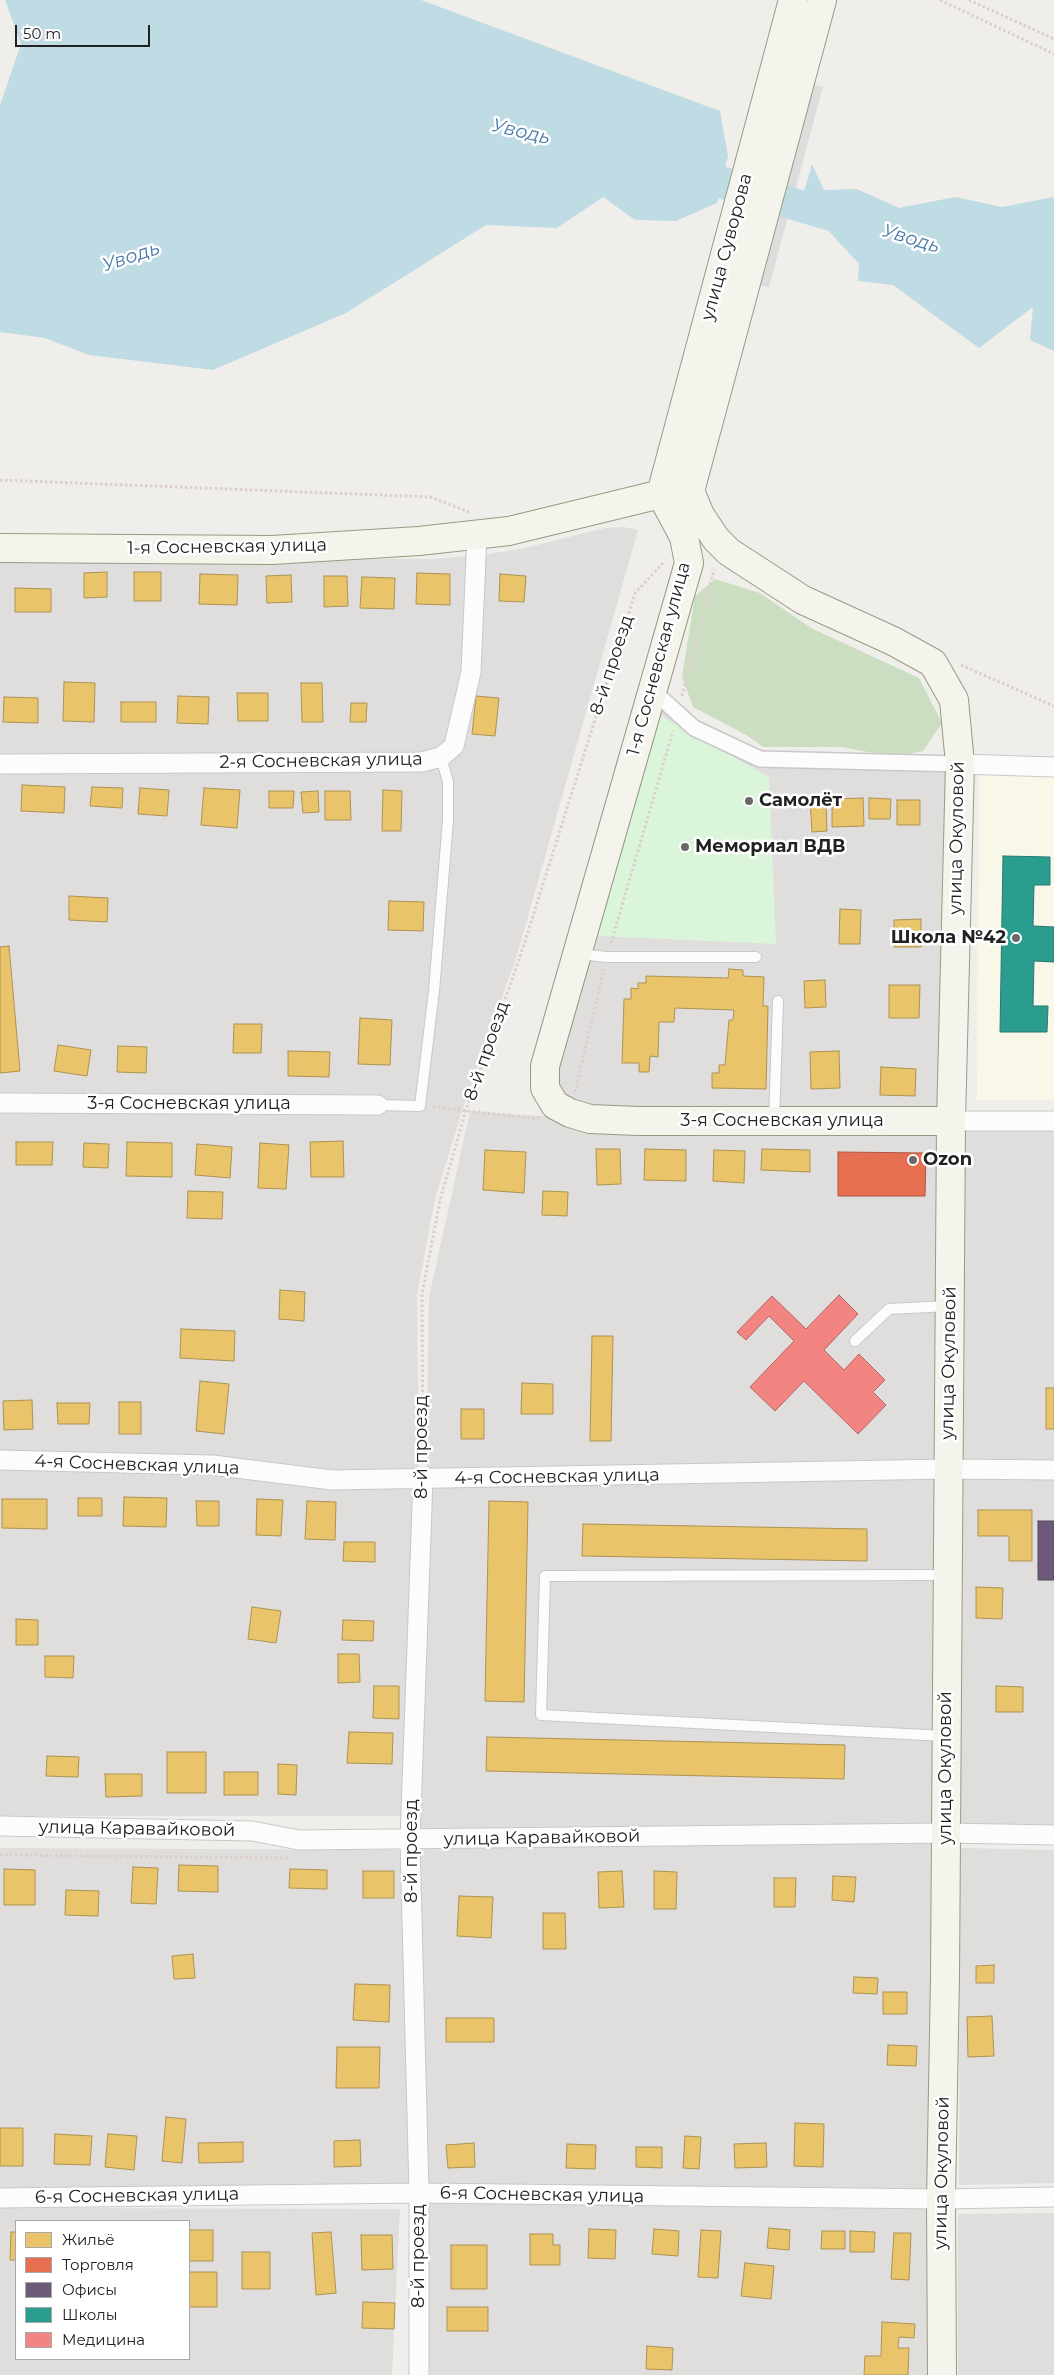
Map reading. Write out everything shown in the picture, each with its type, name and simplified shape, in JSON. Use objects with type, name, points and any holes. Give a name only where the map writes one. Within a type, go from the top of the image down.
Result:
[{"type":"main road","name":"улица Суворова","points":[[661,494],[793,0]]},
{"type":"main road","name":"улица Суворова","points":[[690,491],[822,0]]},
{"type":"main road","points":[[661,494],[690,491]]},
{"type":"main road","name":"улица Окуловой","points":[[690,491],[700,515],[716,539],[744,564],[803,600],[893,641],[933,663],[954,700],[960,764],[951,1121],[946,1833],[941,2199],[942,2375]]},
{"type":"main road","name":"1-я Сосневская улица","points":[[0,548],[272,550],[477,526],[550,522],[661,494],[684,537],[689,563],[651,690],[545,1066]]},
{"type":"main road","name":"3-я Сосневская улица","points":[[545,1066],[545,1088],[555,1105],[570,1113],[590,1119],[774,1122],[951,1121]]},
{"type":"street","name":"2-я Сосневская улица","points":[[0,764],[422,762],[441,757],[454,746],[471,672],[477,526]]},
{"type":"street","points":[[651,690],[694,728],[760,758],[1054,767]]},
{"type":"street","name":"3-я Сосневская улица","points":[[0,1103],[378,1105]]},
{"type":"street","name":"3-я Сосневская улица","points":[[951,1121],[1054,1121]]},
{"type":"street","name":"4-я Сосневская улица","points":[[0,1460],[212,1465],[332,1480],[948,1469],[1054,1470]]},
{"type":"street","name":"8-й проезд","points":[[419,2375],[419,2193],[410,1840],[423,1479]]},
{"type":"street","name":"улица Каравайковой","points":[[0,1826],[252,1831],[299,1840],[946,1833],[1054,1835]]},
{"type":"street","name":"6-я Сосневская улица","points":[[0,2198],[419,2193],[941,2199],[1054,2197]]},
{"type":"lane","points":[[378,1105],[420,1106],[434,991],[448,820],[448,782],[441,757]]},
{"type":"lane","points":[[577,954],[756,957]]},
{"type":"lane","points":[[774,1122],[778,1001]]},
{"type":"lane","points":[[855,1341],[889,1309],[950,1306]]},
{"type":"lane","points":[[946,1736],[541,1716],[546,1576],[948,1575]]},
{"type":"path","points":[[940,0],[1054,54]]},
{"type":"path","points":[[969,0],[1054,39]]},
{"type":"path","points":[[0,480],[430,497],[477,526]]},
{"type":"path","name":"8-й проезд","points":[[423,1479],[422,1294],[440,1200],[466,1110],[521,954],[635,593],[664,562]]},
{"type":"path","points":[[570,1113],[607,956],[678,713],[715,566]]},
{"type":"path","points":[[955,663],[1054,706]]},
{"type":"path","points":[[420,1106],[540,1119]]},
{"type":"path","points":[[0,1855],[293,1858]]},
{"type":"shaded area","points":[[624,527],[638,530],[517,955],[463,1108],[435,1199],[417,1295],[419,1475],[0,1457],[0,767],[180,767],[459,751],[483,555],[525,548],[605,528]]},
{"type":"shaded area","points":[[476,555],[467,671],[452,744],[438,753],[0,761],[0,558],[434,559]]},
{"type":"shaded area","points":[[654,696],[758,762],[954,766],[947,1116],[636,1117],[558,1101],[550,1066]]},
{"type":"shaded area","name":"Школа №42","points":[[979,770],[1054,776],[1054,1100],[977,1100]]},
{"type":"shaded area","points":[[470,1111],[569,1118],[940,1125],[933,1832],[413,1838],[426,1477],[429,1297]]},
{"type":"shaded area","points":[[958,1123],[1054,1126],[1054,1466],[960,1467]]},
{"type":"shaded area","points":[[0,1463],[419,1484],[405,1816],[0,1816]]},
{"type":"shaded area","points":[[959,1472],[1054,1474],[1054,1829],[958,1828]]},
{"type":"shaded area","points":[[933,1836],[932,2195],[424,2190],[414,1844]]},
{"type":"shaded area","points":[[0,1848],[404,1850],[415,2190],[0,2194]]},
{"type":"shaded area","points":[[960,1848],[1054,1850],[1054,2183],[959,2185]]},
{"type":"shaded area","points":[[422,2198],[930,2206],[929,2375],[424,2375]]},
{"type":"shaded area","points":[[0,2208],[400,2209],[392,2375],[0,2375]]},
{"type":"shaded area","points":[[1054,2213],[1054,2375],[958,2375],[958,2214]]},
{"type":"green space","points":[[715,579],[760,593],[811,628],[919,678],[942,723],[923,751],[895,757],[841,747],[763,747],[748,736],[693,707],[682,677],[695,596]]},
{"type":"green space","points":[[661,716],[769,777],[776,944],[597,936]]},
{"type":"water","points":[[5,0],[421,0],[720,111],[728,156],[717,203],[676,221],[635,220],[603,197],[557,228],[486,225],[346,313],[213,370],[89,355],[45,338],[0,332],[0,105],[21,44]]},
{"type":"water","points":[[812,164],[824,190],[857,189],[899,208],[955,197],[1002,207],[1054,197],[1054,351],[1030,340],[1033,307],[979,348],[893,285],[858,281],[859,264],[825,227],[796,220]]},
{"type":"pier","points":[[767,73],[823,87],[769,287],[711,277]]},
{"type":"building: Жильё","points":[[107,572],[107,597],[84,598],[84,573]]},
{"type":"building: Жильё","points":[[134,572],[161,572],[161,601],[134,601]]},
{"type":"building: Жильё","points":[[417,573],[450,574],[450,605],[416,604]]},
{"type":"building: Жильё","points":[[200,574],[238,575],[237,605],[199,604]]},
{"type":"building: Жильё","points":[[500,574],[526,576],[524,602],[499,601]]},
{"type":"building: Жильё","points":[[291,575],[292,602],[267,603],[266,576]]},
{"type":"building: Жильё","points":[[324,576],[347,576],[348,606],[324,607]]},
{"type":"building: Жильё","points":[[362,577],[395,578],[394,609],[360,608]]},
{"type":"building: Жильё","points":[[15,588],[51,589],[51,612],[15,612]]},
{"type":"building: Жильё","points":[[64,682],[95,683],[94,722],[63,721]]},
{"type":"building: Жильё","points":[[301,683],[322,683],[323,722],[302,722]]},
{"type":"building: Жильё","points":[[237,693],[268,693],[268,721],[238,721]]},
{"type":"building: Жильё","points":[[178,696],[209,697],[208,724],[177,723]]},
{"type":"building: Жильё","points":[[476,696],[499,698],[495,736],[472,734]]},
{"type":"building: Жильё","points":[[4,697],[38,698],[38,723],[3,722]]},
{"type":"building: Жильё","points":[[121,702],[156,702],[156,722],[121,722]]},
{"type":"building: Жильё","points":[[351,703],[367,703],[366,722],[350,722]]},
{"type":"building: Жильё","points":[[22,785],[65,787],[64,813],[21,811]]},
{"type":"building: Жильё","points":[[92,787],[123,788],[122,808],[90,806]]},
{"type":"building: Жильё","points":[[140,788],[169,790],[167,816],[138,814]]},
{"type":"building: Жильё","points":[[204,788],[240,790],[237,828],[201,825]]},
{"type":"building: Жильё","points":[[383,790],[402,791],[401,831],[382,831]]},
{"type":"building: Жильё","points":[[269,791],[294,791],[293,808],[269,808]]},
{"type":"building: Жильё","points":[[318,791],[319,812],[303,813],[301,792]]},
{"type":"building: Жильё","points":[[325,791],[350,791],[351,820],[325,820]]},
{"type":"building: Жильё","points":[[863,798],[864,826],[832,827],[832,799]]},
{"type":"building: Жильё","points":[[869,798],[891,799],[890,819],[869,819]]},
{"type":"building: Жильё","points":[[826,799],[827,831],[812,832],[810,800]]},
{"type":"building: Жильё","points":[[897,800],[920,800],[920,825],[897,825]]},
{"type":"building: Жильё","points":[[69,896],[108,898],[107,922],[69,920]]},
{"type":"building: Жильё","points":[[389,901],[424,902],[423,931],[388,930]]},
{"type":"building: Жильё","points":[[840,909],[861,910],[860,944],[839,944]]},
{"type":"building: Жильё","points":[[921,919],[921,947],[894,947],[894,920]]},
{"type":"building: Жильё","points":[[9,946],[20,1071],[0,1073],[0,947]]},
{"type":"building: Жильё","points":[[729,969],[743,970],[743,976],[764,977],[763,1006],[768,1006],[766,1089],[712,1088],[712,1073],[719,1073],[719,1065],[725,1065],[729,1020],[733,1020],[734,1010],[675,1008],[674,1022],[659,1022],[658,1057],[650,1056],[649,1072],[639,1072],[639,1063],[622,1063],[624,999],[631,999],[631,988],[638,989],[638,983],[646,983],[646,976],[728,978]]},
{"type":"building: Жильё","points":[[825,980],[826,1007],[805,1008],[804,981]]},
{"type":"building: Жильё","points":[[889,985],[920,985],[919,1018],[889,1018]]},
{"type":"building: Жильё","points":[[360,1018],[392,1020],[390,1065],[358,1064]]},
{"type":"building: Жильё","points":[[234,1024],[262,1024],[261,1053],[233,1053]]},
{"type":"building: Жильё","points":[[58,1045],[91,1050],[87,1076],[54,1071]]},
{"type":"building: Жильё","points":[[118,1046],[147,1047],[146,1073],[117,1072]]},
{"type":"building: Жильё","points":[[288,1051],[330,1052],[329,1077],[288,1076]]},
{"type":"building: Жильё","points":[[839,1051],[840,1088],[811,1089],[810,1052]]},
{"type":"building: Жильё","points":[[881,1067],[916,1069],[915,1096],[880,1095]]},
{"type":"building: Жильё","points":[[343,1141],[344,1177],[311,1177],[310,1142]]},
{"type":"building: Жильё","points":[[16,1142],[53,1142],[52,1165],[16,1165]]},
{"type":"building: Жильё","points":[[127,1142],[172,1143],[172,1177],[126,1176]]},
{"type":"building: Жильё","points":[[84,1143],[109,1144],[108,1168],[83,1167]]},
{"type":"building: Жильё","points":[[260,1143],[289,1145],[286,1189],[258,1188]]},
{"type":"building: Жильё","points":[[197,1144],[232,1147],[230,1178],[195,1175]]},
{"type":"building: Жильё","points":[[596,1149],[620,1149],[621,1184],[597,1185]]},
{"type":"building: Жильё","points":[[645,1149],[686,1150],[686,1181],[644,1180]]},
{"type":"building: Жильё","points":[[762,1149],[810,1150],[810,1172],[761,1170]]},
{"type":"building: Жильё","points":[[485,1150],[526,1152],[524,1193],[483,1190]]},
{"type":"building: Жильё","points":[[714,1150],[745,1151],[744,1183],[713,1181]]},
{"type":"building: Жильё","points":[[188,1191],[223,1192],[222,1219],[187,1218]]},
{"type":"building: Жильё","points":[[543,1191],[568,1192],[567,1216],[542,1215]]},
{"type":"building: Жильё","points":[[280,1290],[305,1292],[304,1321],[279,1319]]},
{"type":"building: Жильё","points":[[181,1329],[235,1331],[234,1361],[180,1358]]},
{"type":"building: Жильё","points":[[592,1336],[613,1336],[611,1441],[590,1441]]},
{"type":"building: Жильё","points":[[200,1381],[229,1384],[224,1434],[196,1431]]},
{"type":"building: Жильё","points":[[522,1383],[553,1384],[553,1414],[521,1414]]},
{"type":"building: Жильё","points":[[1046,1388],[1054,1388],[1054,1429],[1046,1429]]},
{"type":"building: Жильё","points":[[32,1400],[33,1429],[4,1430],[3,1401]]},
{"type":"building: Жильё","points":[[119,1402],[141,1402],[141,1434],[119,1434]]},
{"type":"building: Жильё","points":[[57,1403],[90,1403],[89,1424],[58,1424]]},
{"type":"building: Жильё","points":[[461,1409],[484,1409],[484,1439],[461,1439]]},
{"type":"building: Жильё","points":[[124,1497],[167,1498],[166,1527],[123,1526]]},
{"type":"building: Жильё","points":[[78,1498],[102,1498],[102,1516],[78,1516]]},
{"type":"building: Жильё","points":[[2,1499],[47,1499],[47,1529],[2,1528]]},
{"type":"building: Жильё","points":[[257,1499],[283,1500],[281,1536],[256,1535]]},
{"type":"building: Жильё","points":[[196,1501],[219,1501],[219,1526],[197,1526]]},
{"type":"building: Жильё","points":[[307,1501],[336,1502],[335,1540],[305,1539]]},
{"type":"building: Жильё","points":[[489,1501],[528,1502],[524,1702],[485,1701]]},
{"type":"building: Жильё","points":[[978,1510],[1032,1510],[1032,1561],[1009,1561],[1009,1536],[978,1536]]},
{"type":"building: Жильё","points":[[583,1524],[867,1529],[867,1561],[582,1556]]},
{"type":"building: Жильё","points":[[344,1542],[375,1542],[375,1562],[343,1561]]},
{"type":"building: Жильё","points":[[976,1587],[1003,1588],[1002,1619],[976,1618]]},
{"type":"building: Жильё","points":[[252,1607],[281,1611],[276,1643],[248,1639]]},
{"type":"building: Жильё","points":[[16,1619],[38,1620],[38,1645],[16,1645]]},
{"type":"building: Жильё","points":[[343,1620],[374,1621],[373,1641],[342,1640]]},
{"type":"building: Жильё","points":[[338,1654],[359,1654],[360,1682],[338,1683]]},
{"type":"building: Жильё","points":[[45,1656],[74,1656],[73,1678],[45,1677]]},
{"type":"building: Жильё","points":[[374,1686],[399,1686],[399,1719],[373,1718]]},
{"type":"building: Жильё","points":[[996,1686],[1023,1687],[1023,1712],[996,1712]]},
{"type":"building: Жильё","points":[[349,1732],[393,1733],[392,1764],[347,1763]]},
{"type":"building: Жильё","points":[[487,1737],[845,1745],[844,1779],[486,1771]]},
{"type":"building: Жильё","points":[[167,1752],[206,1752],[206,1793],[167,1793]]},
{"type":"building: Жильё","points":[[47,1756],[79,1757],[78,1777],[46,1776]]},
{"type":"building: Жильё","points":[[278,1764],[297,1765],[296,1795],[278,1794]]},
{"type":"building: Жильё","points":[[224,1772],[258,1772],[258,1795],[224,1795]]},
{"type":"building: Жильё","points":[[105,1774],[142,1774],[142,1796],[106,1797]]},
{"type":"building: Жильё","points":[[179,1865],[218,1866],[218,1892],[178,1891]]},
{"type":"building: Жильё","points":[[133,1867],[158,1868],[156,1904],[131,1903]]},
{"type":"building: Жильё","points":[[4,1869],[35,1870],[35,1905],[4,1905]]},
{"type":"building: Жильё","points":[[290,1869],[327,1870],[327,1889],[289,1888]]},
{"type":"building: Жильё","points":[[363,1871],[394,1871],[394,1898],[363,1898]]},
{"type":"building: Жильё","points":[[622,1871],[624,1907],[599,1908],[598,1872]]},
{"type":"building: Жильё","points":[[654,1871],[677,1872],[676,1909],[654,1909]]},
{"type":"building: Жильё","points":[[833,1876],[856,1877],[854,1902],[832,1900]]},
{"type":"building: Жильё","points":[[774,1878],[796,1878],[795,1907],[774,1907]]},
{"type":"building: Жильё","points":[[66,1890],[99,1891],[98,1916],[65,1915]]},
{"type":"building: Жильё","points":[[459,1896],[493,1897],[491,1938],[457,1936]]},
{"type":"building: Жильё","points":[[543,1913],[565,1913],[566,1949],[543,1949]]},
{"type":"building: Жильё","points":[[193,1954],[195,1978],[174,1979],[172,1956]]},
{"type":"building: Жильё","points":[[994,1965],[994,1983],[976,1983],[976,1966]]},
{"type":"building: Жильё","points":[[854,1977],[878,1978],[877,1994],[853,1993]]},
{"type":"building: Жильё","points":[[355,1984],[390,1985],[389,2022],[353,2020]]},
{"type":"building: Жильё","points":[[883,1992],[907,1992],[907,2014],[883,2014]]},
{"type":"building: Жильё","points":[[992,2016],[994,2056],[968,2057],[967,2017]]},
{"type":"building: Жильё","points":[[446,2018],[494,2018],[494,2042],[446,2042]]},
{"type":"building: Жильё","points":[[888,2045],[917,2046],[916,2066],[887,2065]]},
{"type":"building: Жильё","points":[[337,2047],[380,2047],[379,2088],[336,2088]]},
{"type":"building: Жильё","points":[[166,2117],[186,2119],[182,2163],[162,2161]]},
{"type":"building: Жильё","points":[[795,2123],[824,2124],[823,2167],[794,2166]]},
{"type":"building: Жильё","points":[[0,2128],[23,2128],[23,2166],[0,2166]]},
{"type":"building: Жильё","points":[[55,2134],[92,2136],[90,2165],[54,2164]]},
{"type":"building: Жильё","points":[[108,2134],[137,2136],[134,2170],[105,2167]]},
{"type":"building: Жильё","points":[[685,2136],[701,2137],[699,2169],[683,2168]]},
{"type":"building: Жильё","points":[[360,2140],[361,2166],[334,2167],[334,2141]]},
{"type":"building: Жильё","points":[[243,2142],[243,2162],[199,2163],[198,2143]]},
{"type":"building: Жильё","points":[[474,2143],[475,2167],[448,2168],[446,2145]]},
{"type":"building: Жильё","points":[[766,2143],[767,2167],[735,2168],[734,2144]]},
{"type":"building: Жильё","points":[[567,2144],[596,2145],[595,2169],[566,2168]]},
{"type":"building: Жильё","points":[[636,2147],[662,2147],[662,2168],[636,2167]]},
{"type":"building: Жильё","points":[[769,2228],[790,2230],[789,2250],[767,2248]]},
{"type":"building: Жильё","points":[[589,2229],[616,2230],[615,2259],[588,2258]]},
{"type":"building: Жильё","points":[[654,2229],[679,2231],[678,2256],[652,2254]]},
{"type":"building: Жильё","points":[[190,2230],[213,2230],[213,2261],[190,2261]]},
{"type":"building: Жильё","points":[[701,2230],[721,2231],[718,2278],[698,2277]]},
{"type":"building: Жильё","points":[[822,2231],[845,2231],[845,2249],[821,2249]]},
{"type":"building: Жильё","points":[[850,2231],[875,2232],[874,2252],[850,2252]]},
{"type":"building: Жильё","points":[[11,2232],[15,2232],[15,2260],[10,2260]]},
{"type":"building: Жильё","points":[[331,2232],[336,2293],[316,2295],[312,2233]]},
{"type":"building: Жильё","points":[[894,2233],[911,2233],[909,2280],[891,2279]]},
{"type":"building: Жильё","points":[[530,2234],[553,2234],[553,2245],[560,2245],[560,2265],[530,2265]]},
{"type":"building: Жильё","points":[[361,2235],[392,2235],[393,2269],[362,2270]]},
{"type":"building: Жильё","points":[[451,2245],[487,2245],[487,2289],[451,2289]]},
{"type":"building: Жильё","points":[[242,2252],[270,2252],[270,2289],[242,2289]]},
{"type":"building: Жильё","points":[[745,2263],[774,2266],[771,2299],[741,2296]]},
{"type":"building: Жильё","points":[[190,2272],[217,2272],[217,2307],[190,2307]]},
{"type":"building: Жильё","points":[[363,2302],[395,2303],[394,2329],[362,2328]]},
{"type":"building: Жильё","points":[[447,2307],[488,2307],[488,2331],[447,2331]]},
{"type":"building: Жильё","points":[[882,2322],[915,2324],[914,2338],[899,2337],[898,2348],[909,2348],[908,2375],[864,2375],[865,2356],[881,2356]]},
{"type":"building: Жильё","points":[[647,2346],[673,2348],[672,2370],[646,2369]]},
{"type":"building: Торговля","points":[[838,1152],[926,1153],[925,1196],[838,1196]]},
{"type":"building: Офисы","points":[[1038,1521],[1054,1521],[1054,1580],[1038,1580]]},
{"type":"building: Школы","points":[[1003,856],[1050,857],[1050,885],[1034,885],[1033,926],[1054,927],[1054,962],[1034,961],[1033,1006],[1048,1006],[1047,1032],[1000,1032]]},
{"type":"building: Медицина","points":[[839,1295],[858,1314],[824,1350],[844,1370],[859,1354],[885,1380],[873,1392],[886,1405],[858,1434],[804,1381],[775,1411],[750,1387],[794,1341],[769,1316],[746,1340],[737,1332],[772,1296],[806,1329]]},
{"type":"waterway","name":"Уводь","points":[[680,170],[844,219]]},
{"type":"place","name":"Самолёт","points":[[749,801]]},
{"type":"place","name":"Мемориал ВДВ","points":[[685,847]]},
{"type":"place","name":"Школа №42","points":[[1016,938]]},
{"type":"place","name":"Ozon","points":[[913,1160]]}]
